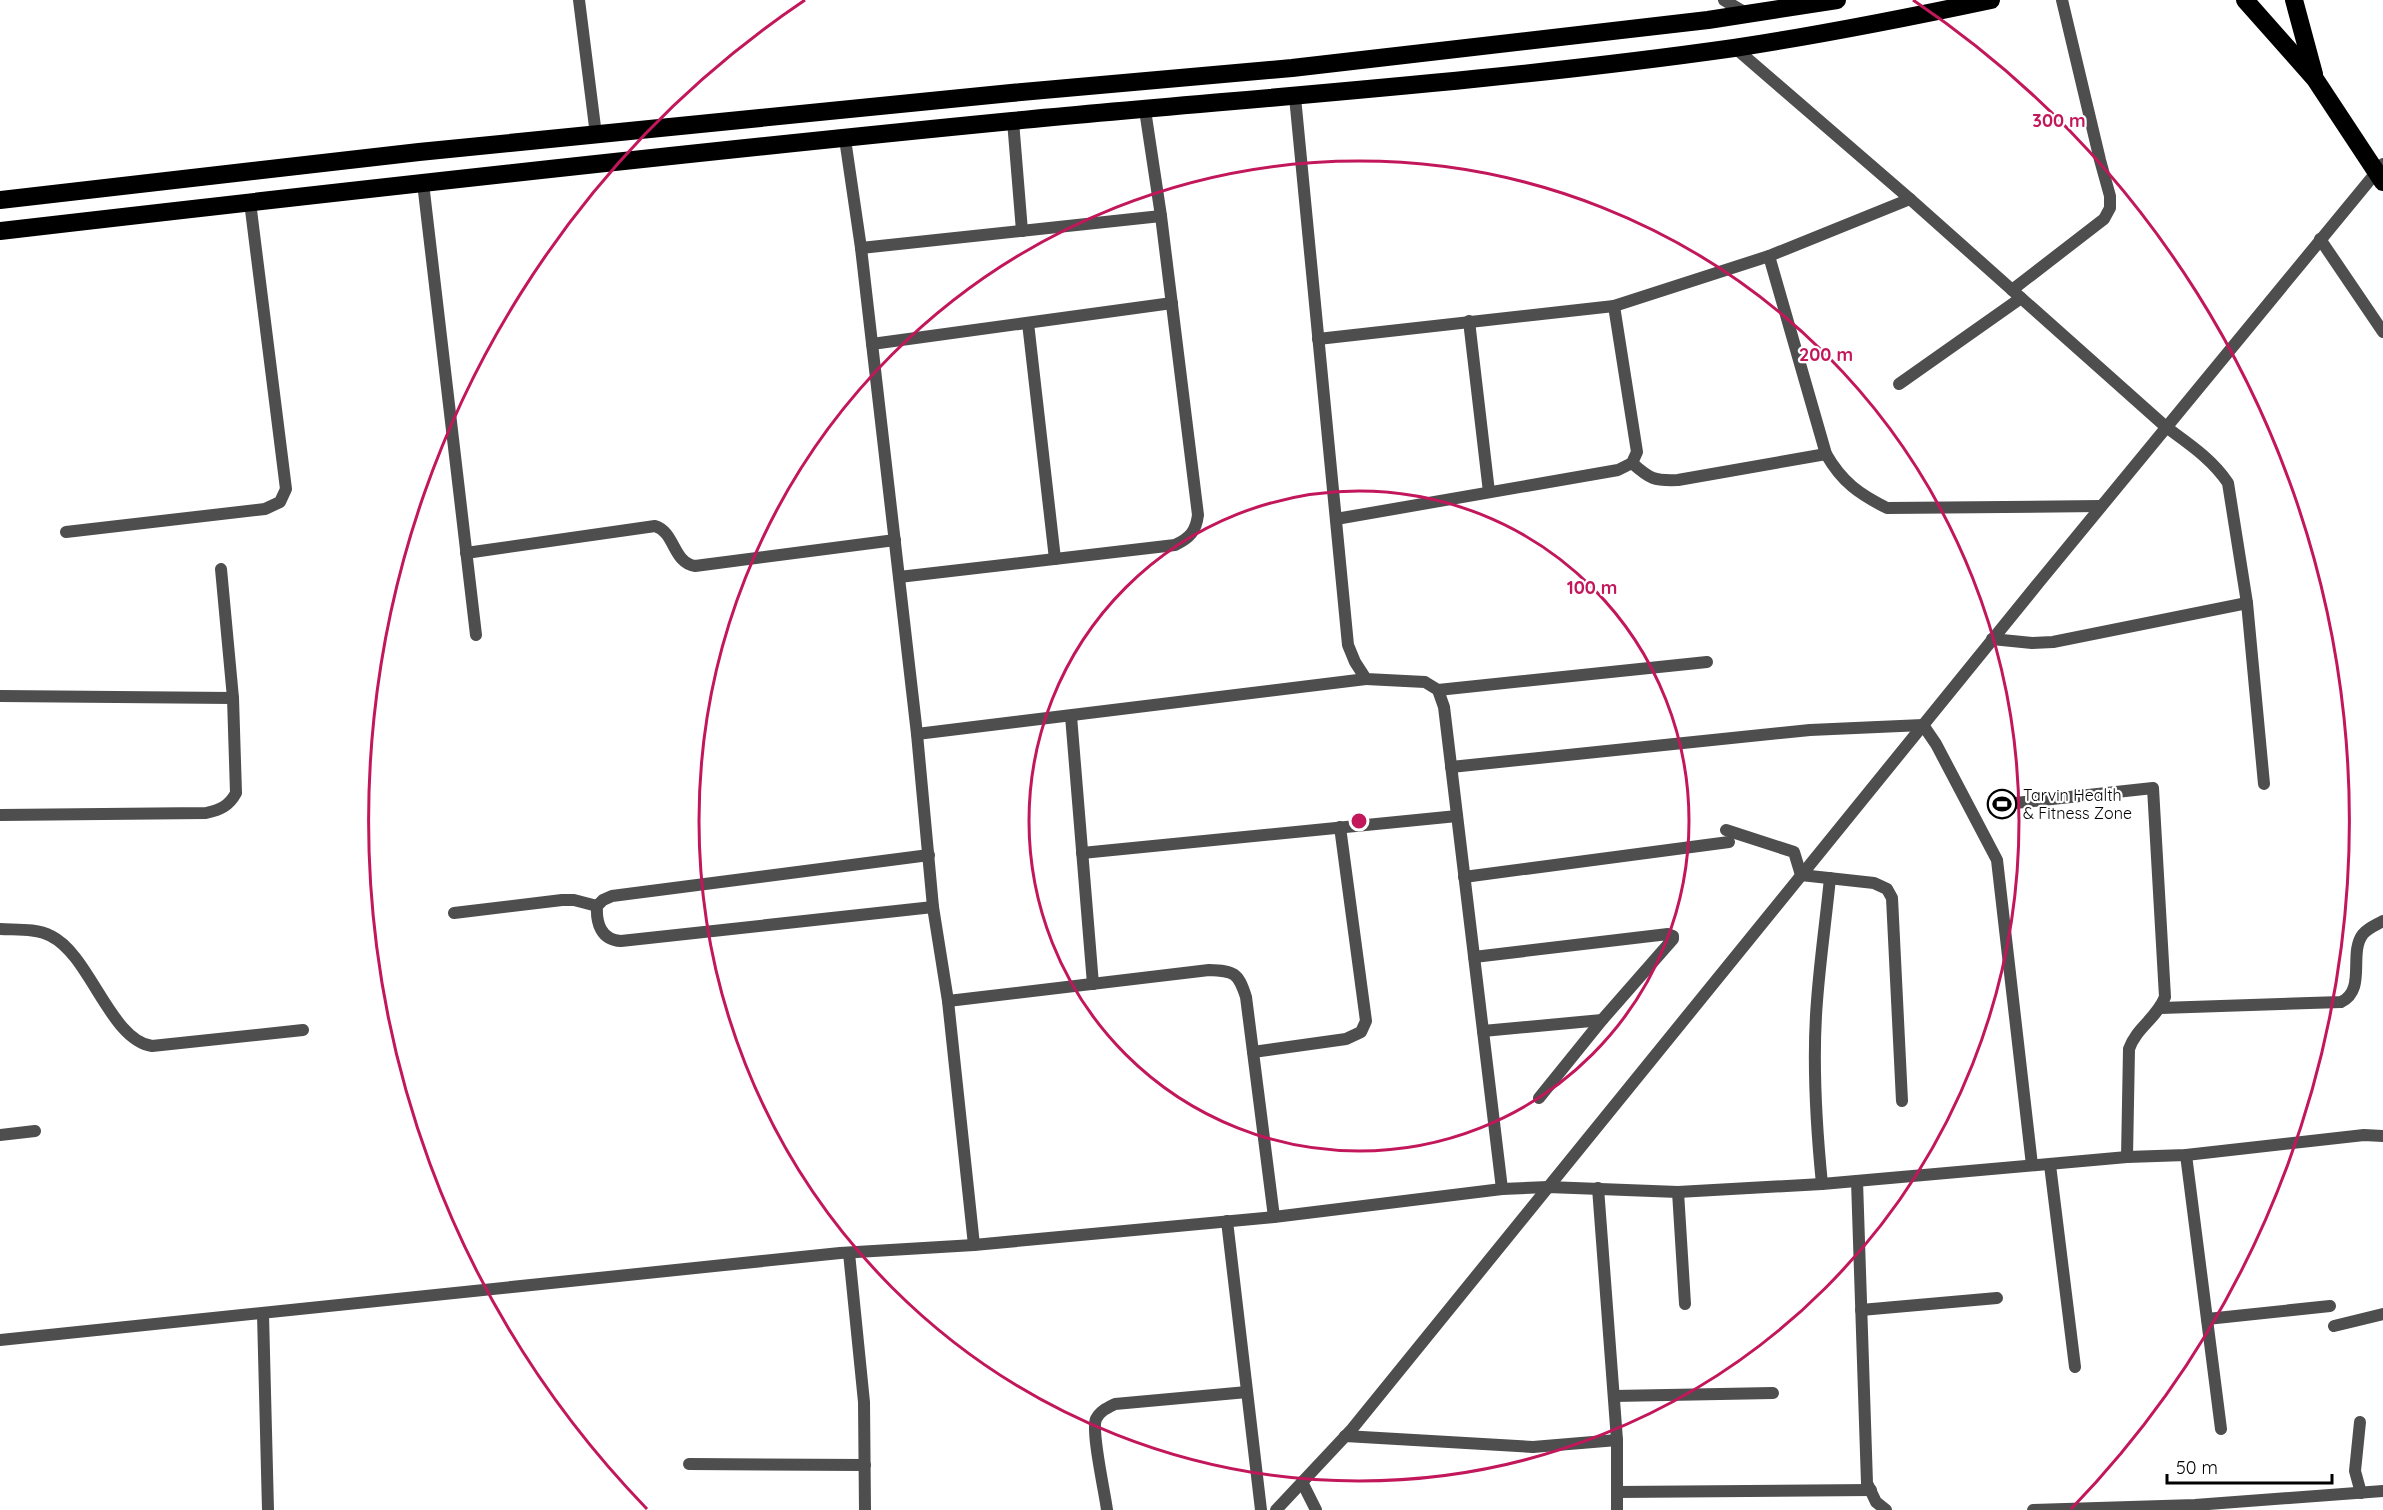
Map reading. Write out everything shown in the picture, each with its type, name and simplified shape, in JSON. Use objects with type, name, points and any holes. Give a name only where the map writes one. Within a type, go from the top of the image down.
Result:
[{"type":"highway","points":[[0,200],[408,153],[1011,93],[1292,68],[1749,15],[1837,0]]},
{"type":"highway","points":[[0,231],[423,183],[1013,121],[1295,97],[1526,73],[1734,47],[1991,0]]},
{"type":"highway","points":[[2245,0],[2315,79],[2381,173]]},
{"type":"highway","points":[[2294,0],[2315,79]]},
{"type":"street","points":[[579,0],[596,135]]},
{"type":"street","points":[[1724,0],[1749,15]]},
{"type":"street","points":[[1899,384],[2017,294],[2104,219],[2110,208],[2110,196],[2062,0]]},
{"type":"street","points":[[1734,47],[1910,199],[2166,427],[2211,461],[2228,483],[2247,603],[2264,783]]},
{"type":"street","points":[[1295,97],[1348,645],[1366,679]]},
{"type":"street","points":[[899,576],[1175,545],[1187,540],[1193,533],[1198,514],[1161,216],[1145,110]]},
{"type":"street","points":[[1013,121],[1022,231]]},
{"type":"street","points":[[845,139],[861,248],[917,734],[933,907],[948,1001],[974,1245]]},
{"type":"street","points":[[1276,1510],[1345,1436],[2320,239],[2381,173]]},
{"type":"street","points":[[423,183],[476,635]]},
{"type":"street","points":[[1318,339],[1614,306],[1769,256],[1910,199]]},
{"type":"street","points":[[66,532],[265,509],[280,502],[286,489],[250,202]]},
{"type":"street","points":[[861,248],[1161,216]]},
{"type":"street","points":[[2320,239],[2383,333]]},
{"type":"street","points":[[1769,256],[1826,454],[1838,474],[1864,496],[1887,508],[2101,506]]},
{"type":"street","points":[[872,344],[1172,303]]},
{"type":"street","points":[[1336,519],[1618,470],[1632,463],[1637,452],[1614,306]]},
{"type":"street","points":[[1469,321],[1489,492]]},
{"type":"street","points":[[1029,323],[1055,559]]},
{"type":"street","points":[[1632,463],[1650,478],[1658,481],[1678,480],[1826,454]]},
{"type":"street","points":[[466,553],[655,526],[664,530],[684,562],[695,566],[894,540]]},
{"type":"street","points":[[0,815],[206,813],[227,805],[236,793],[232,698],[221,569]]},
{"type":"street","points":[[1992,639],[2032,643],[2053,642],[2247,603]]},
{"type":"street","points":[[917,734],[1366,679],[1425,682],[1438,690],[1707,662]]},
{"type":"street","points":[[1438,690],[1444,707],[1502,1189]]},
{"type":"street","points":[[0,696],[232,698]]},
{"type":"street","points":[[1071,716],[1093,984]]},
{"type":"street","points":[[1451,767],[1810,730],[1923,725]]},
{"type":"street","points":[[1923,725],[1936,744],[1997,860],[2031,1165]]},
{"type":"street","points":[[2015,803],[2153,788],[2165,997],[2161,1008],[2133,1037],[2128,1049],[2127,1157]]},
{"type":"street","points":[[1082,853],[1457,816]]},
{"type":"street","points":[[1253,1052],[1346,1039],[1361,1032],[1366,1021],[1340,827]]},
{"type":"street","points":[[1726,830],[1794,852],[1801,875]]},
{"type":"street","points":[[1464,877],[1729,842]]},
{"type":"street","points":[[929,855],[612,896],[597,906],[596,918],[602,932],[609,939],[621,941],[933,907]]},
{"type":"street","points":[[1801,875],[1874,882],[1887,889],[1892,898],[1902,1101]]},
{"type":"street","points":[[1822,1184],[1815,1052],[1817,1002],[1830,878]]},
{"type":"street","points":[[454,913],[562,900],[574,900],[597,906]]},
{"type":"street","points":[[2161,1008],[2341,1002],[2350,997],[2354,990],[2357,950],[2362,935],[2383,921]]},
{"type":"street","points":[[0,929],[26,930],[50,935],[67,946],[126,1032],[143,1045],[152,1046],[303,1030]]},
{"type":"street","points":[[1474,957],[1671,934],[1673,939],[1602,1020],[1539,1098]]},
{"type":"street","points":[[948,1001],[1209,970],[1229,970],[1240,978],[1246,996],[1274,1216]]},
{"type":"street","points":[[1483,1031],[1602,1020]]},
{"type":"street","points":[[0,1135],[34,1131]]},
{"type":"street","points":[[0,1340],[849,1253],[974,1245],[1227,1221],[1502,1189],[1548,1187],[1678,1192],[1822,1184],[2127,1157],[2186,1155],[2364,1135],[2383,1136]]},
{"type":"street","points":[[2186,1155],[2221,1429]]},
{"type":"street","points":[[2050,1165],[2075,1367]]},
{"type":"street","points":[[1857,1181],[1867,1483],[1882,1509]]},
{"type":"street","points":[[1598,1188],[1617,1440],[1617,1510]]},
{"type":"street","points":[[1678,1192],[1685,1304]]},
{"type":"street","points":[[1227,1221],[1261,1510]]},
{"type":"street","points":[[849,1253],[864,1402],[866,1510]]},
{"type":"street","points":[[1861,1310],[1996,1298]]},
{"type":"street","points":[[2207,1319],[2330,1306]]},
{"type":"street","points":[[263,1314],[268,1510]]},
{"type":"street","points":[[2334,1326],[2383,1314]]},
{"type":"street","points":[[1107,1510],[1095,1432],[1098,1416],[1104,1409],[1115,1404],[1247,1392]]},
{"type":"street","points":[[1614,1396],[1773,1394]]},
{"type":"street","points":[[2360,1422],[2355,1471],[2361,1492]]},
{"type":"street","points":[[1345,1436],[1533,1447],[1617,1440]]},
{"type":"street","points":[[689,1464],[865,1465]]},
{"type":"street","points":[[1302,1482],[1316,1510]]},
{"type":"street","points":[[1617,1492],[1870,1490]]},
{"type":"street","points":[[2034,1510],[2174,1508],[2383,1491]]},
{"type":"place","name":"Tarvin Health & Fitness Zone","points":[[2002,804]]}]
